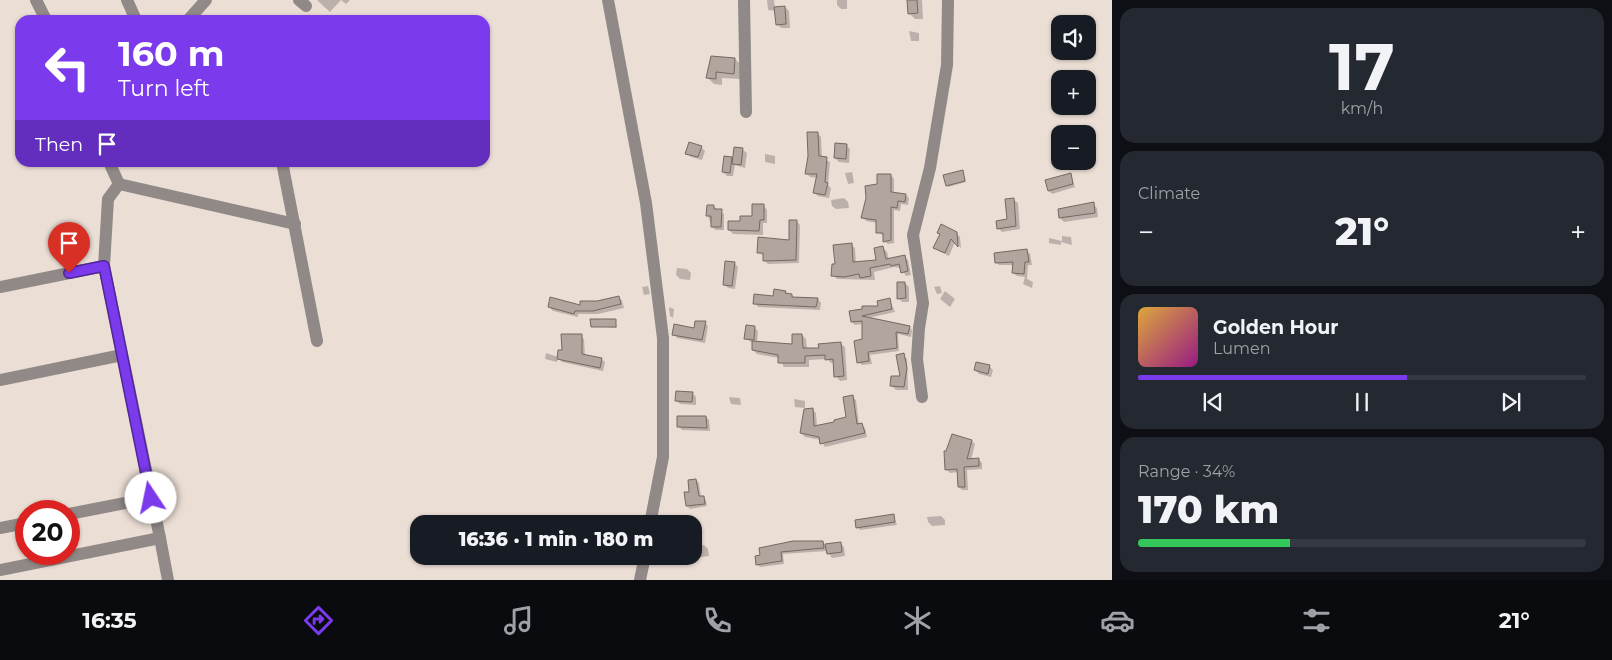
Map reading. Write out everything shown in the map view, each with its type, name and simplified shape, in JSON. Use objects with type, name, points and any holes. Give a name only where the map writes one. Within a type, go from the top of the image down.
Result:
[{"type":"street","points":[[36,0],[44,15]]},
{"type":"street","points":[[128,0],[134,15]]},
{"type":"street","points":[[192,15],[206,0]]},
{"type":"street","points":[[608,0],[646,203],[663,338],[663,457],[652,515]]},
{"type":"street","points":[[744,0],[746,112]]},
{"type":"street","points":[[922,396],[917,359],[923,303],[913,235],[930,168],[947,65],[948,0]]},
{"type":"street","points":[[111,167],[119,184]]},
{"type":"street","points":[[283,167],[317,340]]},
{"type":"street","points":[[119,184],[295,224]]},
{"type":"street","points":[[119,184],[108,199],[104,266],[168,580]]},
{"type":"street","points":[[0,287],[104,266]]},
{"type":"street","points":[[0,380],[122,355]]},
{"type":"street","points":[[80,512],[151,498]]},
{"type":"street","points":[[0,528],[15,525]]},
{"type":"street","points":[[0,570],[160,538]]},
{"type":"street","points":[[640,580],[642,565]]},
{"type":"building","points":[[907,0],[917,0],[918,13],[908,14]]},
{"type":"building","points":[[785,6],[786,24],[776,25],[774,7]]},
{"type":"building","points":[[711,56],[735,58],[734,74],[716,72],[716,79],[706,78]]},
{"type":"building","points":[[807,132],[818,132],[819,156],[827,157],[825,182],[828,183],[825,195],[813,193],[817,174],[805,174],[808,156]]},
{"type":"building","points":[[689,142],[702,146],[698,157],[685,154]]},
{"type":"building","points":[[835,143],[847,144],[846,159],[834,158]]},
{"type":"building","points":[[734,147],[743,148],[741,165],[732,164]]},
{"type":"building","points":[[724,156],[732,157],[730,173],[722,172]]},
{"type":"building","points":[[963,170],[965,181],[946,186],[943,175]]},
{"type":"building","points":[[1071,173],[1073,184],[1048,191],[1045,180]]},
{"type":"building","points":[[877,174],[891,174],[891,192],[906,194],[905,202],[898,201],[897,208],[891,207],[891,240],[883,242],[883,233],[876,233],[876,220],[861,218],[866,198],[865,186],[877,184]]},
{"type":"building","points":[[1014,198],[1016,226],[997,229],[996,221],[1007,219],[1005,199]]},
{"type":"building","points":[[1094,202],[1095,213],[1059,218],[1058,209]]},
{"type":"building","points":[[752,204],[764,204],[764,220],[760,220],[759,231],[728,230],[728,221],[740,221],[740,216],[752,216]]},
{"type":"building","points":[[707,205],[714,205],[714,209],[722,209],[721,227],[711,227],[711,216],[706,216]]},
{"type":"building","points":[[789,220],[797,220],[796,260],[763,261],[763,253],[757,253],[758,237],[789,240]]},
{"type":"building","points":[[941,224],[957,232],[958,247],[951,239],[945,253],[933,248],[940,234],[937,233]]},
{"type":"building","points":[[852,243],[853,262],[876,260],[874,248],[883,246],[886,259],[905,255],[908,271],[901,273],[899,264],[891,266],[890,264],[870,268],[871,276],[860,278],[859,274],[844,277],[831,276],[832,264],[835,264],[833,245]]},
{"type":"building","points":[[1027,249],[1029,262],[1025,262],[1024,274],[1012,273],[1013,262],[995,263],[994,253]]},
{"type":"building","points":[[725,261],[735,262],[732,286],[723,285]]},
{"type":"building","points":[[897,282],[905,282],[906,298],[897,299]]},
{"type":"building","points":[[774,289],[786,291],[785,293],[792,294],[792,297],[818,298],[816,307],[753,304],[754,294],[773,296]]},
{"type":"building","points":[[619,296],[621,304],[593,311],[575,311],[574,314],[548,307],[550,297],[580,305],[580,301],[597,301]]},
{"type":"building","points":[[890,298],[892,309],[862,316],[910,326],[908,334],[896,332],[897,348],[868,352],[869,361],[857,363],[854,341],[862,339],[862,321],[851,322],[849,311],[862,309],[862,306],[878,306],[877,301]]},
{"type":"building","points":[[590,319],[616,319],[616,327],[591,327]]},
{"type":"building","points":[[695,321],[706,321],[702,340],[672,335],[674,324],[694,328]]},
{"type":"building","points":[[746,325],[755,326],[754,340],[744,339]]},
{"type":"building","points":[[561,334],[582,334],[582,354],[602,358],[600,368],[557,359],[558,350],[562,350]]},
{"type":"building","points":[[792,334],[802,334],[803,348],[819,348],[818,344],[841,342],[844,376],[834,377],[833,359],[825,360],[825,355],[805,356],[805,363],[778,363],[778,355],[752,350],[752,341],[792,344]]},
{"type":"building","points":[[904,353],[907,368],[904,387],[890,386],[891,376],[900,376],[896,355]]},
{"type":"building","points":[[976,362],[990,365],[988,374],[974,370]]},
{"type":"building","points":[[676,391],[693,392],[692,402],[675,401]]},
{"type":"building","points":[[853,395],[857,424],[862,423],[865,433],[820,444],[819,437],[800,433],[804,409],[813,408],[814,426],[834,422],[834,420],[846,417],[843,397]]},
{"type":"building","points":[[677,416],[706,416],[707,428],[677,427]]},
{"type":"building","points":[[952,434],[972,440],[967,459],[979,458],[979,466],[964,467],[965,487],[958,487],[957,469],[945,470],[944,451],[946,451]]},
{"type":"building","points":[[696,479],[699,496],[704,496],[705,504],[686,506],[684,492],[689,492],[688,480]]},
{"type":"building","points":[[894,514],[895,522],[856,528],[855,520]]},
{"type":"building","points":[[793,541],[823,541],[824,548],[781,552],[782,561],[756,565],[755,556],[760,555],[759,548]]},
{"type":"building","points":[[841,542],[842,552],[827,554],[825,544]]},
{"type":"route","points":[[69,273],[104,266],[151,498]]}]
